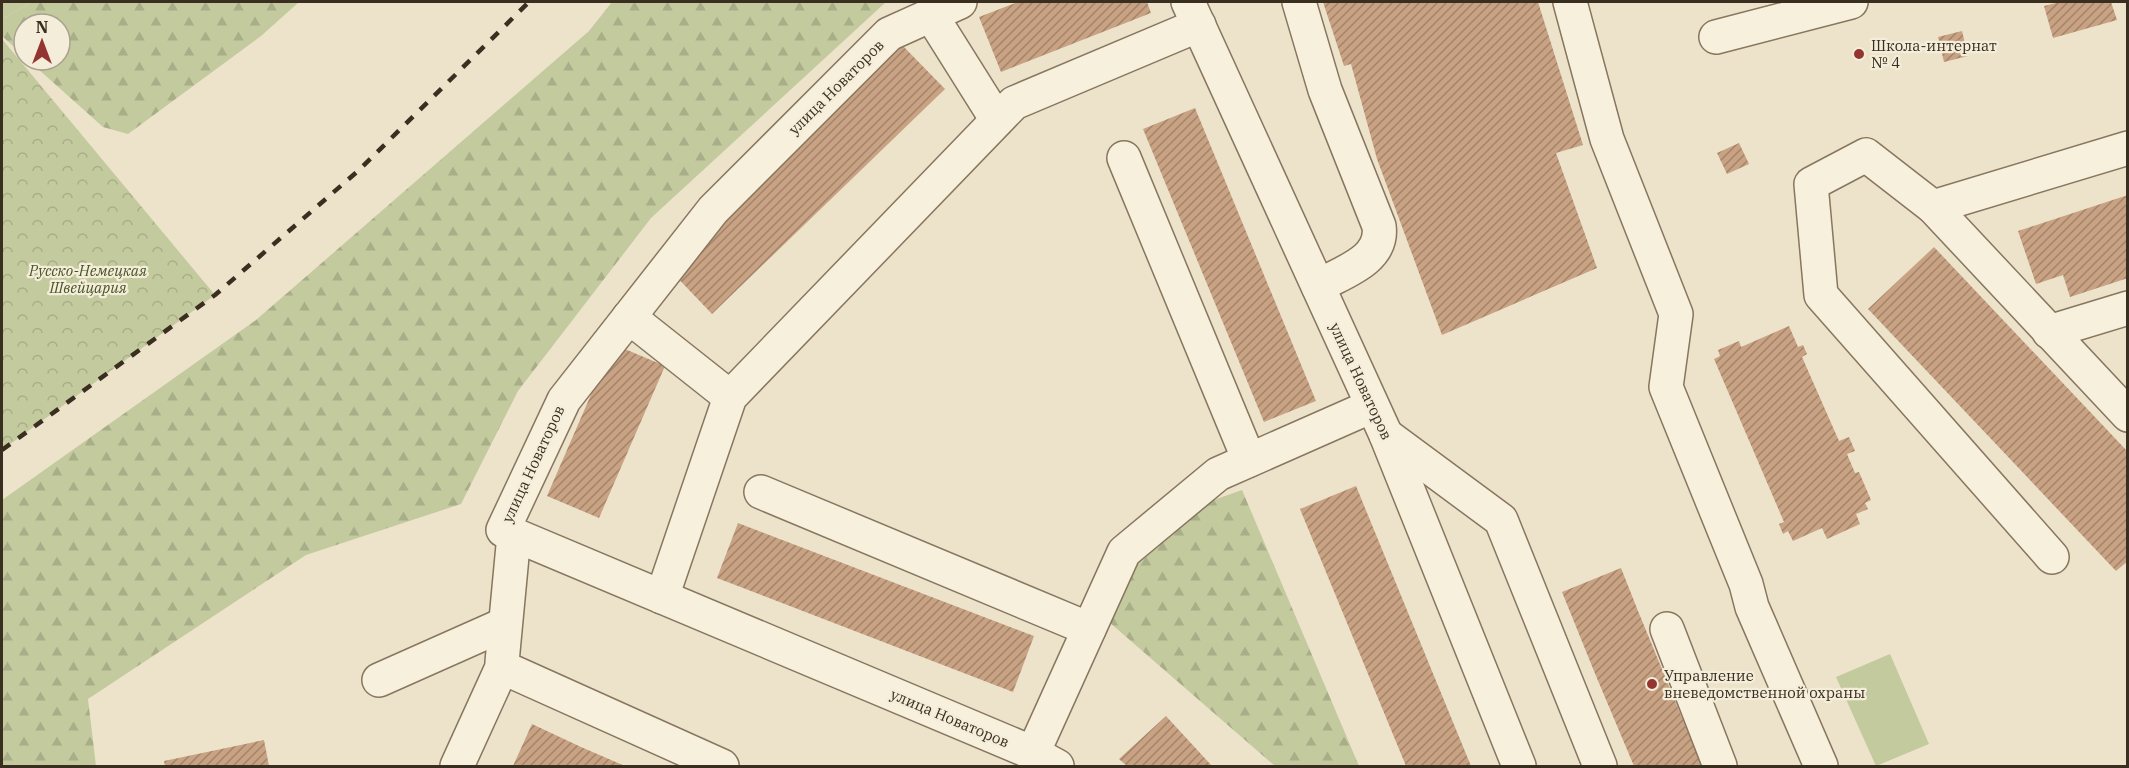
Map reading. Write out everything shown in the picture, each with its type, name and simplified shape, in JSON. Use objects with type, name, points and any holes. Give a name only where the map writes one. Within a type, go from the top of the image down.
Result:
[{"type":"street","name":"улица Новаторов","points":[[960,2],[889,34],[713,210],[564,399],[502,530],[1045,760]]},
{"type":"street","points":[[1299,2],[1321,80],[1380,226],[1381,237],[1379,246],[1371,256],[1318,286]]},
{"type":"street","points":[[1570,2],[1607,139],[1676,314],[1666,387],[1746,584],[1752,607],[1821,766]]},
{"type":"street","points":[[1716,37],[1851,2]]},
{"type":"street","name":"улица Новаторов","points":[[1193,13],[1379,420],[1519,766]]},
{"type":"street","points":[[662,597],[730,398],[1014,103],[1193,13]]},
{"type":"street","points":[[931,15],[997,120]]},
{"type":"street","points":[[1933,207],[2127,148]]},
{"type":"street","points":[[2052,557],[1821,295],[1811,184],[1866,155],[1933,207],[2127,415]]},
{"type":"street","points":[[1124,158],[1250,460]]},
{"type":"street","points":[[2049,332],[2127,308]]},
{"type":"street","points":[[629,317],[730,398]]},
{"type":"street","points":[[1045,760],[1089,629],[1124,552],[1218,474],[1250,460],[1379,420],[1501,520],[1600,766]]},
{"type":"street","points":[[761,492],[1089,629]]},
{"type":"street","points":[[432,766],[462,756],[502,665],[514,535]]},
{"type":"street","points":[[379,680],[505,624]]},
{"type":"street","points":[[1667,629],[1720,766]]},
{"type":"street","points":[[502,665],[509,671],[682,758],[722,766]]},
{"type":"green space","points":[[2,2],[32,2],[12,12],[2,19]]},
{"type":"green space","points":[[32,2],[299,2],[261,36],[128,134],[103,127],[41,72],[72,72],[72,12],[14,12]]},
{"type":"green space","points":[[612,2],[886,2],[651,218],[518,391],[461,504],[306,555],[88,699],[96,766],[2,766],[2,500],[256,320],[589,31]]},
{"type":"green space","points":[[12,13],[12,45],[2,36],[2,19]]},
{"type":"green space","name":"Русско-Немецкая Швейцария","points":[[2,39],[12,51],[12,72],[29,72],[215,295],[2,450]]},
{"type":"green space","points":[[1242,490],[1359,766],[1275,766],[1109,622],[1138,562],[1208,502]]},
{"type":"green space","points":[[1890,654],[1929,744],[1876,766],[1836,677]]},
{"type":"building","points":[[1018,2],[1147,2],[1151,13],[1001,72],[979,17]]},
{"type":"building","points":[[1323,2],[1538,2],[1583,145],[1556,153],[1597,268],[1442,335],[1377,159],[1351,64],[1344,66]]},
{"type":"building","points":[[2060,2],[2111,2],[2117,20],[2053,38],[2044,6]]},
{"type":"building","points":[[1962,31],[1968,56],[1944,62],[1938,37]]},
{"type":"building","points":[[901,44],[945,89],[712,314],[669,269]]},
{"type":"building","points":[[1195,108],[1316,401],[1264,422],[1143,129]]},
{"type":"building","points":[[1739,143],[1749,164],[1727,174],[1717,153]]},
{"type":"building","points":[[2128,195],[2128,278],[2070,297],[2063,275],[2036,284],[2018,231]]},
{"type":"building","points":[[1934,247],[2128,452],[2128,561],[2116,571],[1868,309]]},
{"type":"building","points":[[1789,326],[1798,347],[1803,345],[1807,354],[1802,357],[1839,441],[1849,437],[1855,451],[1847,454],[1855,473],[1859,472],[1871,500],[1865,503],[1868,509],[1856,514],[1860,524],[1827,539],[1822,528],[1793,541],[1788,531],[1783,534],[1779,524],[1784,522],[1714,359],[1720,356],[1718,350],[1739,341],[1741,347]]},
{"type":"building","points":[[613,344],[665,366],[599,518],[547,496]]},
{"type":"building","points":[[1356,486],[1471,766],[1406,766],[1300,509]]},
{"type":"building","points":[[738,523],[1034,636],[1013,692],[717,578]]},
{"type":"building","points":[[1621,568],[1702,766],[1634,766],[1596,676],[1562,592]]},
{"type":"building","points":[[1166,716],[1212,766],[1127,766],[1119,759]]},
{"type":"building","points":[[532,724],[581,747],[625,766],[513,766]]},
{"type":"building","points":[[264,740],[269,766],[165,766],[164,761]]},
{"type":"railway","points":[[2,450],[215,295],[358,171],[529,2]]},
{"type":"place","name":"Школа-интернат № 4","points":[[1859,54]]},
{"type":"place","name":"Управление вневедомственной охраны","points":[[1652,684]]}]
